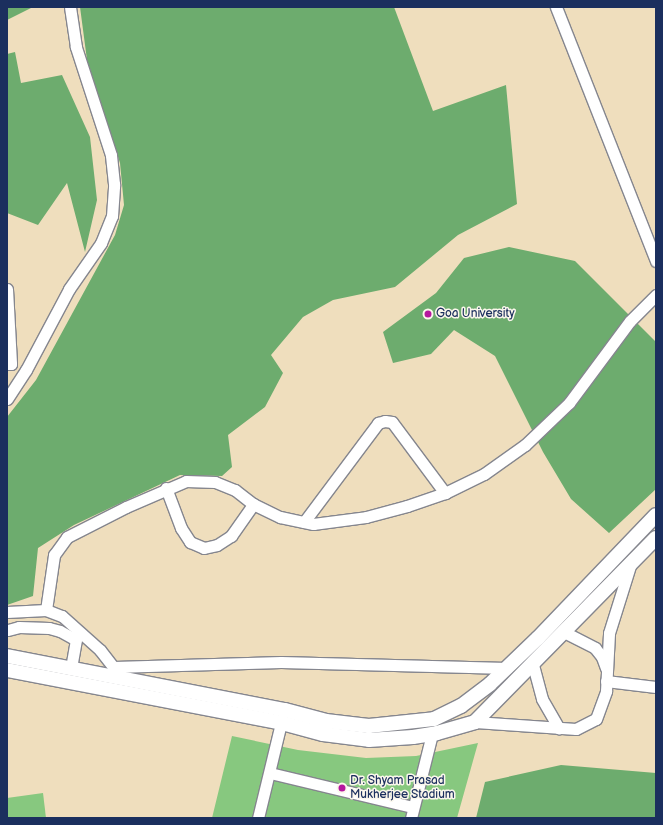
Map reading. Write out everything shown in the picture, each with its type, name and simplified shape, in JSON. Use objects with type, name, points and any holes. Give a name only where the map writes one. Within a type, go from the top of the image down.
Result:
[{"type":"main road","points":[[7,670],[274,717],[369,726],[412,724],[434,720],[461,706],[507,668],[615,559],[656,515]]},
{"type":"main road","points":[[7,656],[71,668],[117,672],[274,717],[323,734],[369,740],[432,734],[475,722],[533,665],[656,538]]},
{"type":"main road","points":[[615,559],[628,566]]},
{"type":"street","points":[[7,398],[26,370],[69,289],[101,243],[112,216],[114,184],[111,155],[76,47],[70,7]]},
{"type":"street","points":[[556,7],[656,261]]},
{"type":"street","points":[[7,289],[10,364],[7,364]]},
{"type":"street","points":[[46,610],[54,555],[67,537],[166,488],[186,482],[215,482],[235,490],[253,504],[280,517],[304,522],[336,522],[366,517],[445,493],[484,474],[525,445],[569,403],[630,321],[656,295]]},
{"type":"street","points":[[304,522],[378,423],[385,421],[392,422],[445,493]]},
{"type":"street","points":[[166,488],[182,528],[190,542],[204,548],[217,545],[231,536],[253,504]]},
{"type":"street","points":[[475,722],[576,729],[596,719],[606,692],[609,633],[628,566]]},
{"type":"street","points":[[76,640],[60,630],[49,628],[27,627],[7,632],[12,612],[46,610],[62,616],[77,628],[117,672],[281,662],[507,668]]},
{"type":"street","points":[[71,668],[77,628]]},
{"type":"street","points":[[564,632],[595,648],[602,657],[607,668]]},
{"type":"street","points":[[533,665],[542,699],[559,728]]},
{"type":"street","points":[[606,681],[656,687]]},
{"type":"street","points":[[258,818],[270,774],[274,717]]},
{"type":"street","points":[[270,774],[412,813],[432,734]]},
{"type":"green space","points":[[7,7],[33,7],[7,20]]},
{"type":"green space","points":[[80,7],[394,7],[433,111],[506,85],[517,204],[458,235],[395,287],[333,300],[303,317],[271,355],[283,373],[265,407],[228,435],[232,467],[222,476],[180,475],[74,525],[38,548],[33,596],[7,605],[7,417],[36,380],[115,235],[124,205],[120,163],[87,60]]},
{"type":"green space","points":[[15,52],[21,83],[62,75],[90,137],[97,200],[85,252],[67,183],[38,225],[7,213],[7,54]]},
{"type":"green space","points":[[509,247],[575,261],[656,342],[656,489],[609,533],[571,499],[543,452],[495,356],[454,330],[431,354],[393,363],[383,332],[436,293],[464,258]]},
{"type":"green space","name":"Dr. Shyam Prasad Mukherjee Stadium","points":[[232,736],[298,750],[366,758],[416,756],[478,743],[457,818],[212,818]]},
{"type":"green space","points":[[561,765],[656,773],[656,818],[476,818],[485,782]]},
{"type":"green space","points":[[43,793],[46,818],[7,818],[7,798]]},
{"type":"place","name":"Goa University","points":[[428,314]]},
{"type":"place","name":"Dr. Shyam Prasad Mukherjee Stadium","points":[[342,788]]}]
